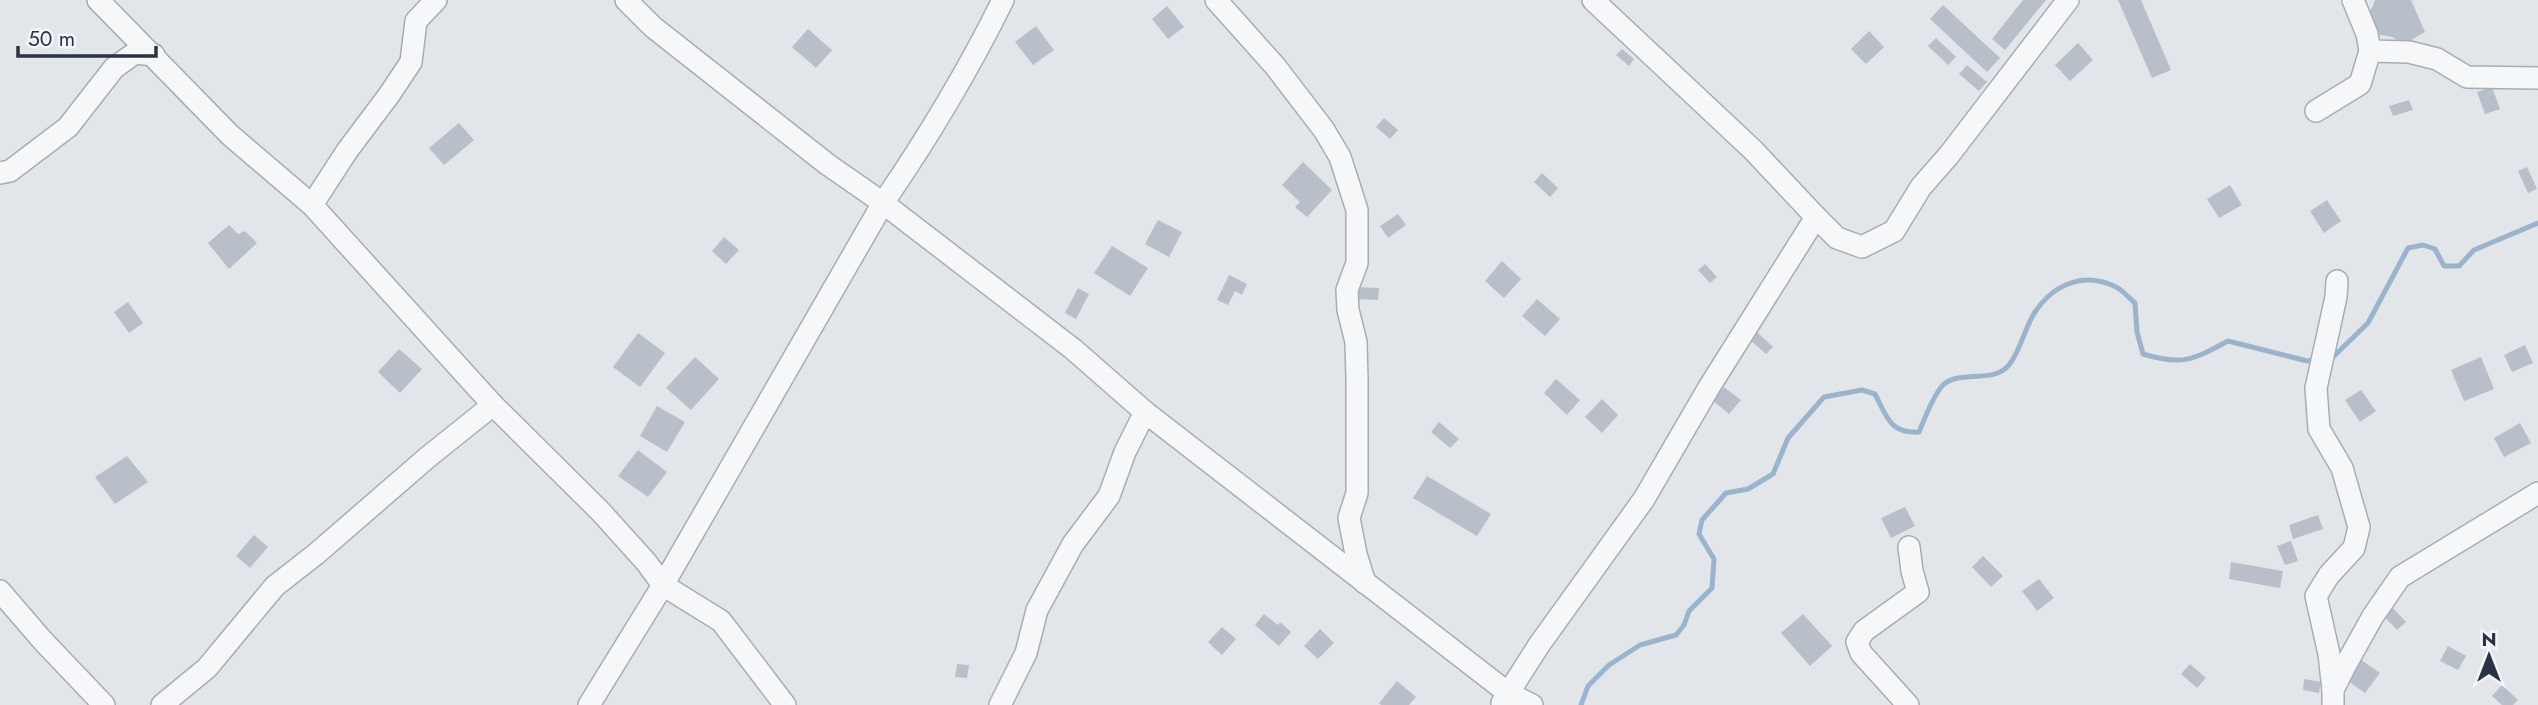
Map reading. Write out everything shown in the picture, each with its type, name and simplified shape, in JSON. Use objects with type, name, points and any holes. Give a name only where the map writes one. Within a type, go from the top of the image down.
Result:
[{"type":"street","points":[[98,0],[230,135],[312,205],[493,405],[600,512],[646,562],[663,585],[721,621],[785,705]]},
{"type":"street","points":[[312,205],[411,62],[416,21],[436,0]]},
{"type":"street","points":[[626,0],[663,35],[827,164],[883,203],[1073,349],[1146,412],[1366,583],[1504,699],[1532,705]]},
{"type":"street","points":[[589,705],[663,585],[883,203],[924,144],[972,63],[1003,0]]},
{"type":"street","points":[[1216,0],[1275,66],[1324,130],[1340,157],[1357,210],[1357,263],[1347,289],[1348,310],[1356,342],[1357,378],[1357,493],[1349,519],[1356,554],[1366,583]]},
{"type":"street","points":[[1593,0],[1753,150],[1837,238],[1862,247],[1894,231],[1921,187],[1949,155],[2068,0]]},
{"type":"street","points":[[2316,111],[2360,84],[2370,51],[2367,34],[2353,0]]},
{"type":"street","points":[[2370,51],[2409,52],[2437,59],[2468,77],[2538,78]]},
{"type":"street","points":[[0,173],[10,171],[68,127],[114,68],[135,53],[154,55]]},
{"type":"street","points":[[1504,699],[1602,554],[1644,499],[1715,377],[1815,217]]},
{"type":"street","points":[[2333,697],[2329,654],[2316,596],[2329,575],[2354,548],[2360,527],[2342,468],[2319,429],[2316,388],[2336,298],[2337,281]]},
{"type":"street","points":[[162,705],[207,668],[275,586],[493,405]]},
{"type":"street","points":[[1000,705],[1026,653],[1037,610],[1073,544],[1109,496],[1125,452],[1146,412]]},
{"type":"street","points":[[2333,697],[2373,616],[2400,577],[2538,494]]},
{"type":"street","points":[[1908,705],[1861,653],[1857,642],[1864,631],[1918,592],[1909,547]]},
{"type":"street","points":[[0,591],[104,705]]},
{"type":"building","points":[[2023,0],[2046,0],[2005,50],[1992,39]]},
{"type":"building","points":[[2118,0],[2141,0],[2171,70],[2152,78]]},
{"type":"building","points":[[2375,0],[2411,0],[2425,32],[2404,44],[2392,37],[2375,34],[2365,15]]},
{"type":"building","points":[[1943,5],[2000,58],[1987,72],[1930,19]]},
{"type":"building","points":[[1167,6],[1184,27],[1168,39],[1152,19]]},
{"type":"building","points":[[1036,26],[1054,50],[1033,65],[1015,42]]},
{"type":"building","points":[[808,29],[832,50],[816,68],[792,47]]},
{"type":"building","points":[[1869,31],[1884,47],[1866,64],[1851,49]]},
{"type":"building","points":[[1936,38],[1956,57],[1948,65],[1928,46]]},
{"type":"building","points":[[2078,43],[2093,60],[2070,81],[2055,65]]},
{"type":"building","points":[[1622,49],[1634,59],[1629,66],[1616,55]]},
{"type":"building","points":[[1967,65],[1987,82],[1979,91],[1959,74]]},
{"type":"building","points":[[2492,87],[2500,109],[2485,114],[2477,92]]},
{"type":"building","points":[[2409,100],[2413,110],[2393,116],[2389,106]]},
{"type":"building","points":[[1384,118],[1398,130],[1390,139],[1376,127]]},
{"type":"building","points":[[459,123],[474,140],[444,165],[429,148]]},
{"type":"building","points":[[1303,162],[1332,190],[1307,217],[1295,207],[1300,202],[1282,185]]},
{"type":"building","points":[[2527,167],[2537,189],[2528,193],[2518,171]]},
{"type":"building","points":[[1542,173],[1558,188],[1550,197],[1534,182]]},
{"type":"building","points":[[2230,185],[2242,205],[2219,218],[2207,199]]},
{"type":"building","points":[[2327,200],[2341,221],[2324,233],[2310,211]]},
{"type":"building","points":[[1398,214],[1406,225],[1388,238],[1380,226]]},
{"type":"building","points":[[1158,220],[1182,232],[1169,257],[1145,244]]},
{"type":"building","points":[[229,225],[238,234],[245,231],[257,243],[229,269],[208,243]]},
{"type":"building","points":[[724,237],[739,250],[726,264],[712,251]]},
{"type":"building","points":[[1112,246],[1148,268],[1130,296],[1094,273]]},
{"type":"building","points":[[1502,261],[1521,279],[1504,298],[1485,281]]},
{"type":"building","points":[[1705,264],[1717,277],[1710,283],[1698,270]]},
{"type":"building","points":[[1229,275],[1247,284],[1242,295],[1235,291],[1228,305],[1217,300]]},
{"type":"building","points":[[1355,287],[1379,288],[1378,300],[1354,299]]},
{"type":"building","points":[[1078,288],[1089,294],[1076,319],[1065,313]]},
{"type":"building","points":[[1537,299],[1560,319],[1545,336],[1522,316]]},
{"type":"building","points":[[128,302],[143,323],[129,333],[114,312]]},
{"type":"building","points":[[1757,332],[1773,347],[1766,354],[1750,340]]},
{"type":"building","points":[[638,333],[665,353],[640,387],[613,367]]},
{"type":"building","points":[[2525,345],[2533,363],[2512,372],[2504,355]]},
{"type":"building","points":[[399,349],[422,369],[400,393],[378,372]]},
{"type":"building","points":[[695,357],[719,379],[691,410],[666,388]]},
{"type":"building","points":[[2481,357],[2494,389],[2464,401],[2451,370]]},
{"type":"building","points":[[1556,379],[1580,400],[1567,415],[1544,393]]},
{"type":"building","points":[[1724,387],[1741,400],[1729,414],[1713,401]]},
{"type":"building","points":[[2361,390],[2376,411],[2360,422],[2345,400]]},
{"type":"building","points":[[1602,399],[1618,415],[1602,433],[1585,417]]},
{"type":"building","points":[[657,406],[685,422],[667,452],[640,436]]},
{"type":"building","points":[[1439,422],[1459,439],[1450,448],[1431,432]]},
{"type":"building","points":[[2520,423],[2531,443],[2504,457],[2494,438]]},
{"type":"building","points":[[638,450],[667,472],[648,497],[618,476]]},
{"type":"building","points":[[127,456],[148,482],[115,504],[95,477]]},
{"type":"building","points":[[1427,476],[1491,514],[1477,536],[1413,498]]},
{"type":"building","points":[[1905,507],[1915,526],[1891,538],[1881,518]]},
{"type":"building","points":[[2318,515],[2323,529],[2293,539],[2289,525]]},
{"type":"building","points":[[254,535],[268,547],[250,568],[236,556]]},
{"type":"building","points":[[2291,541],[2298,561],[2285,565],[2277,546]]},
{"type":"building","points":[[1983,556],[2003,576],[1991,587],[1972,567]]},
{"type":"building","points":[[2231,562],[2283,571],[2280,588],[2229,579]]},
{"type":"building","points":[[2039,579],[2054,598],[2037,611],[2022,591]]},
{"type":"building","points":[[2393,608],[2406,622],[2397,630],[2384,616]]},
{"type":"building","points":[[1264,614],[1278,625],[1280,622],[1291,632],[1279,646],[1255,625]]},
{"type":"building","points":[[1803,614],[1832,646],[1810,666],[1781,633]]},
{"type":"building","points":[[1222,627],[1236,639],[1222,655],[1208,642]]},
{"type":"building","points":[[1320,629],[1334,643],[1318,659],[1304,646]]},
{"type":"building","points":[[2448,646],[2466,656],[2458,670],[2440,661]]},
{"type":"building","points":[[2358,658],[2380,673],[2365,693],[2344,678]]},
{"type":"building","points":[[957,664],[969,665],[967,678],[955,677]]},
{"type":"building","points":[[2190,664],[2206,678],[2197,688],[2181,674]]},
{"type":"building","points":[[2304,679],[2321,682],[2319,693],[2303,690]]},
{"type":"building","points":[[1397,681],[1416,697],[1409,705],[1381,705],[1379,703]]},
{"type":"building","points":[[2502,685],[2518,700],[2513,705],[2502,705],[2492,696]]},
{"type":"waterway","points":[[2330,357],[2368,323],[2408,248],[2423,245],[2435,249],[2444,266],[2459,266],[2474,250],[2538,223]]},
{"type":"waterway","points":[[1581,705],[1588,686],[1609,665],[1640,645],[1676,635],[1684,625],[1689,611],[1712,588],[1714,559],[1699,534],[1702,520],[1726,493],[1748,489],[1773,474],[1788,438],[1824,397],[1862,390],[1875,394],[1895,427],[1919,432],[1933,400],[1944,384],[1951,380],[1986,376],[2002,371],[2013,359],[2035,312],[2043,302],[2070,283],[2091,280],[2114,286],[2135,303],[2137,332],[2143,354],[2168,360],[2187,359],[2228,341],[2307,361],[2317,359]]}]
